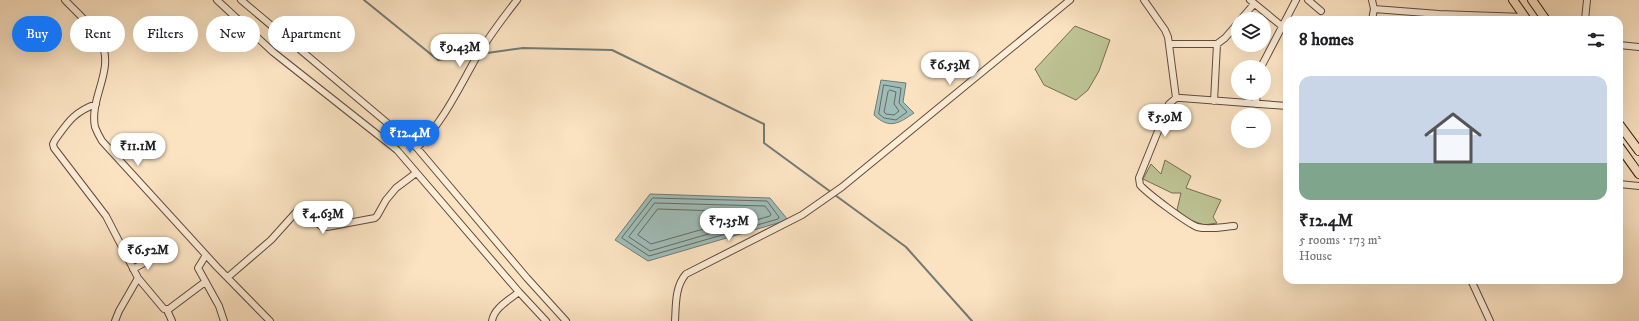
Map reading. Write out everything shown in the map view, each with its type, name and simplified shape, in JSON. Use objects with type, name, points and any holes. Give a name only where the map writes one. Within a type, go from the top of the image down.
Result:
[{"type":"main road","points":[[1513,0],[1525,16]]},
{"type":"main road","points":[[1532,0],[1543,16]]},
{"type":"main road","points":[[1623,129],[1639,151]]},
{"type":"main road","points":[[1623,152],[1639,174]]},
{"type":"street","points":[[65,0],[95,32],[104,50],[105,67],[96,104],[95,126],[102,141],[206,255],[270,321]]},
{"type":"street","points":[[216,0],[273,52],[389,143],[518,292],[546,321]]},
{"type":"street","points":[[241,0],[417,148],[527,278],[566,321]]},
{"type":"street","points":[[417,148],[427,138],[448,109],[482,48],[517,0]]},
{"type":"street","points":[[675,321],[678,289],[680,282],[686,274],[796,218],[832,195],[1070,0]]},
{"type":"street","points":[[1144,0],[1166,30],[1170,44],[1176,98]]},
{"type":"street","points":[[1290,16],[1296,0]]},
{"type":"street","points":[[1308,0],[1321,11]]},
{"type":"street","points":[[1372,0],[1374,9],[1373,16]]},
{"type":"street","points":[[1585,16],[1587,0]]},
{"type":"street","points":[[1246,12],[1252,2],[1283,26]]},
{"type":"street","points":[[1374,9],[1482,16]]},
{"type":"street","points":[[1170,44],[1217,44],[1231,31]]},
{"type":"street","points":[[1265,60],[1283,31]]},
{"type":"street","points":[[1214,101],[1217,44]]},
{"type":"street","points":[[1623,45],[1639,47]]},
{"type":"street","points":[[1234,226],[1215,228],[1197,226],[1185,219],[1140,185],[1139,178],[1168,104],[1176,98],[1283,106]]},
{"type":"street","points":[[1256,100],[1256,104]]},
{"type":"street","points":[[96,104],[84,108],[74,115],[53,144],[54,148],[106,216],[138,278],[164,309],[167,310],[172,321]]},
{"type":"street","points":[[228,277],[271,240],[298,210],[301,210],[321,226],[375,218],[386,200],[396,188],[416,173]]},
{"type":"street","points":[[1623,184],[1639,186]]},
{"type":"street","points":[[206,255],[198,268],[219,306],[224,321]]},
{"type":"street","points":[[134,269],[144,263],[151,256]]},
{"type":"street","points":[[115,321],[138,278]]},
{"type":"street","points":[[167,310],[205,282]]},
{"type":"street","points":[[1473,284],[1490,321]]},
{"type":"street","points":[[492,321],[493,316],[498,309],[518,292]]},
{"type":"green space","points":[[1075,26],[1110,40],[1099,71],[1088,90],[1076,100],[1044,85],[1035,69]]},
{"type":"green space","points":[[1165,160],[1191,176],[1186,188],[1221,200],[1213,217],[1217,223],[1204,225],[1188,219],[1177,210],[1181,193],[1172,193],[1143,179],[1151,164],[1161,174]]},
{"type":"water","points":[[881,80],[906,83],[903,102],[914,113],[904,120],[890,124],[880,120],[874,115]]},
{"type":"water","points":[[650,194],[770,198],[788,220],[648,261],[615,240]]},
{"type":"waterway","points":[[364,0],[438,60],[475,55]]},
{"type":"waterway","points":[[480,54],[523,48],[612,50],[764,124],[764,143],[906,247],[972,321]]}]
